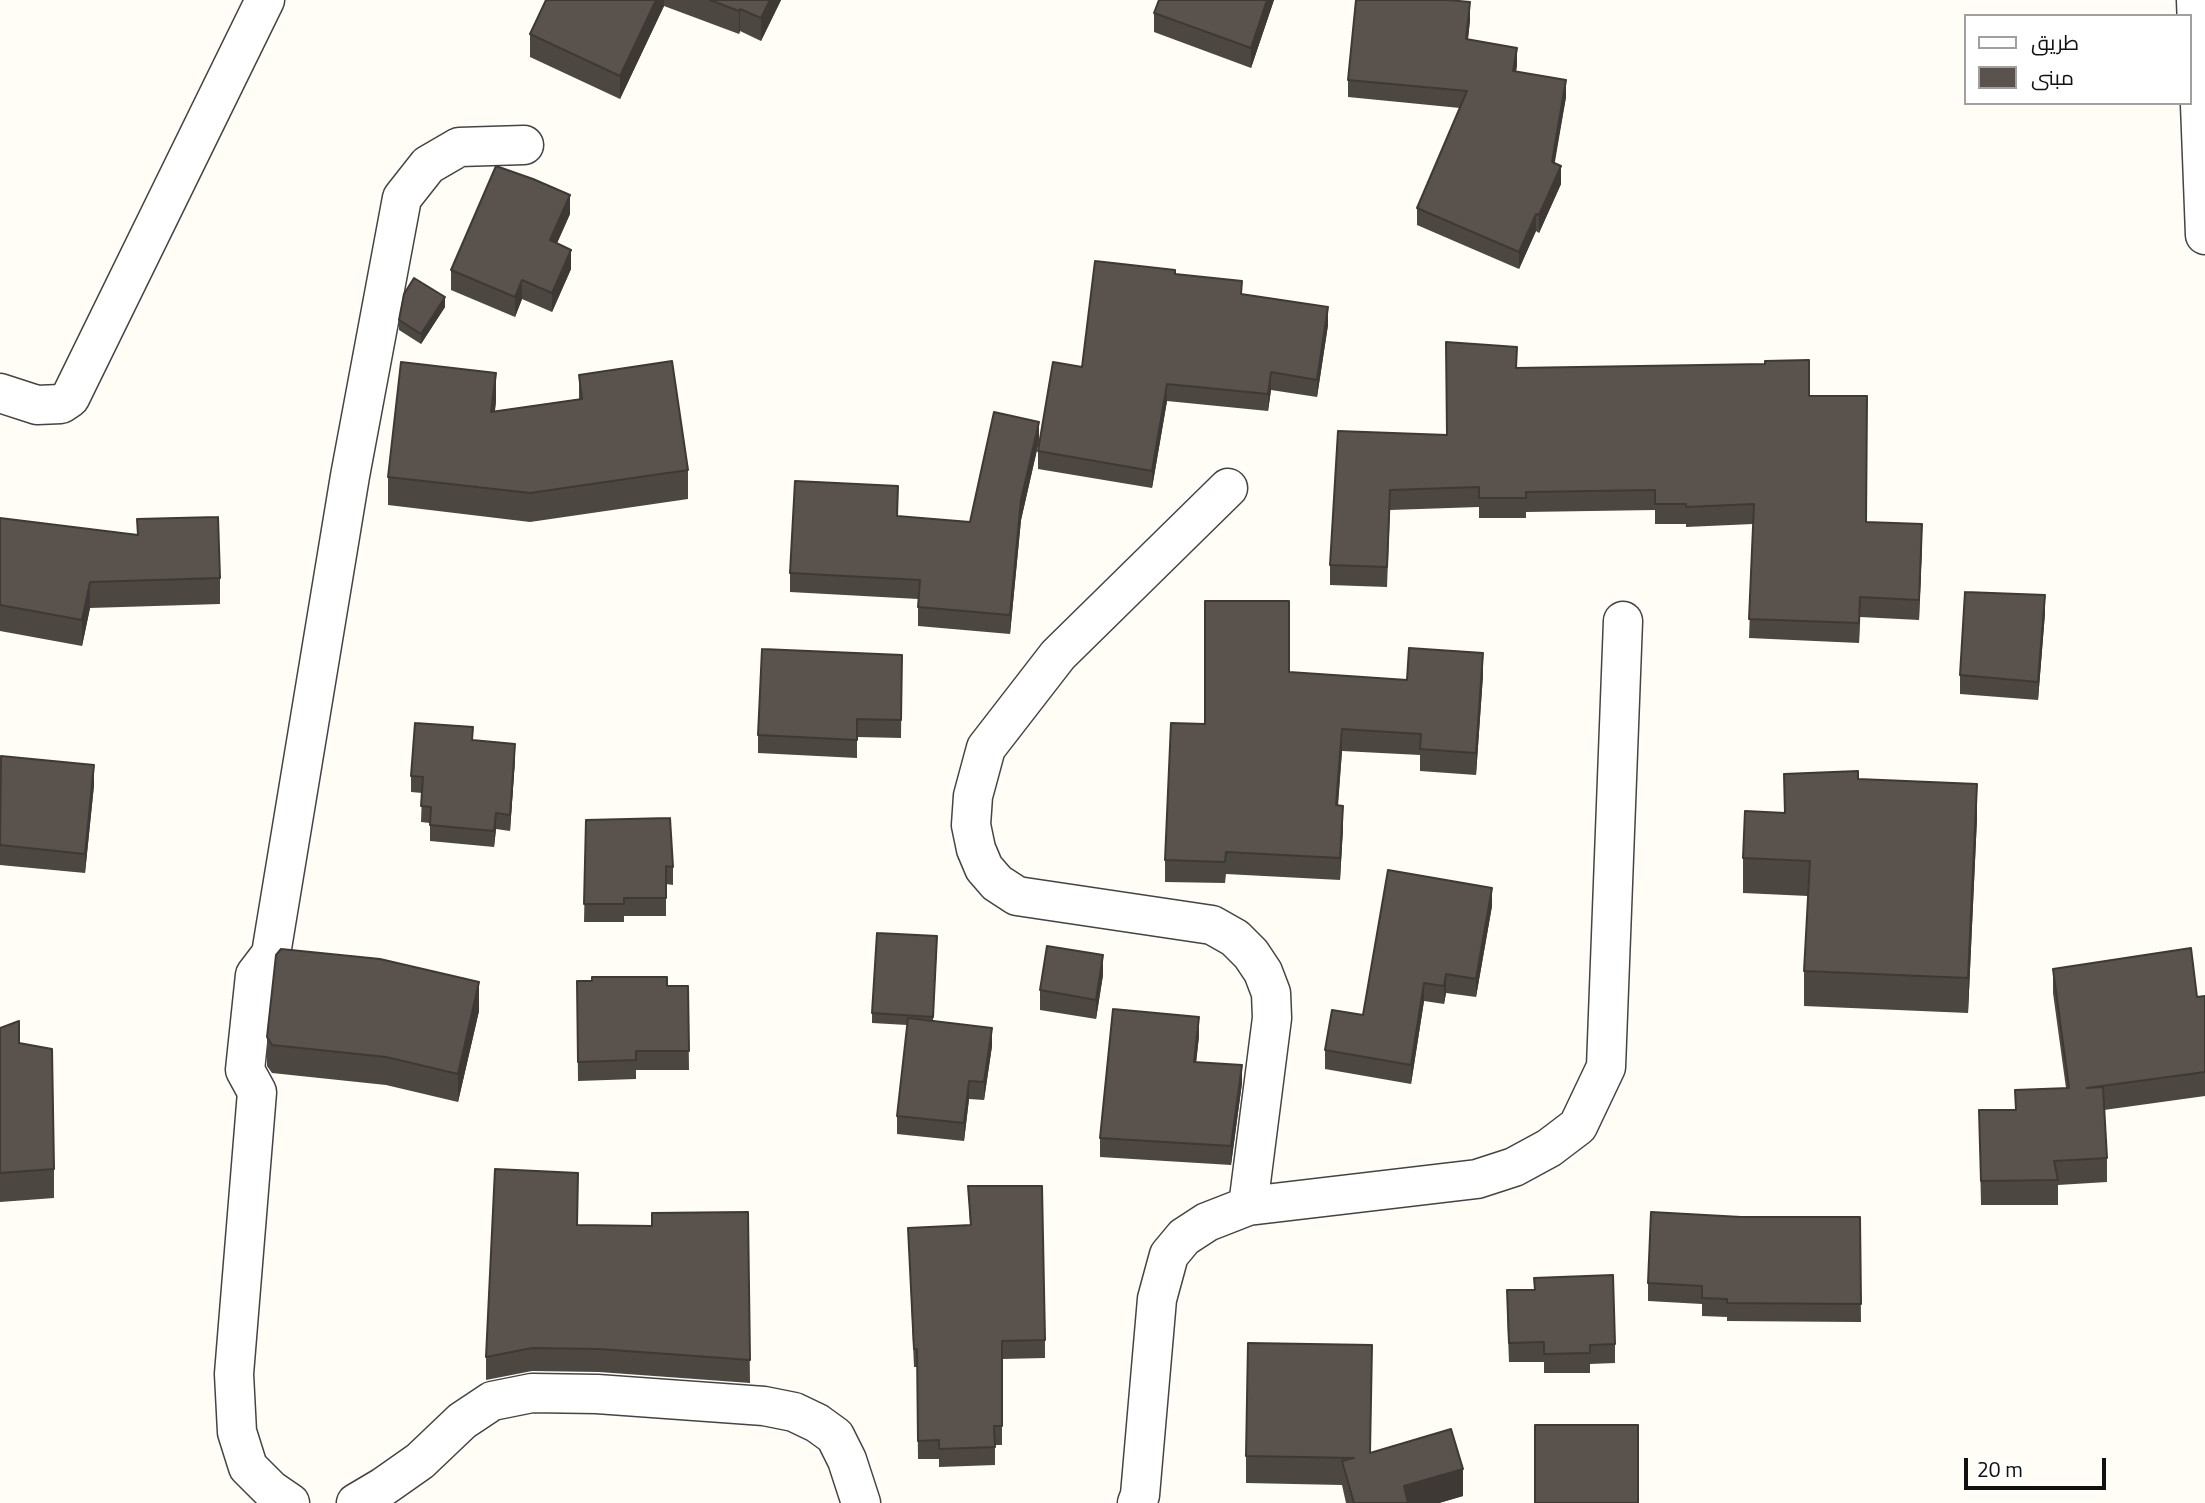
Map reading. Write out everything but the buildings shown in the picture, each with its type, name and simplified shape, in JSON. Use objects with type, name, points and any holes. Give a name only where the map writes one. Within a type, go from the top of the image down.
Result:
[{"type":"street","points":[[0,393],[37,405],[61,404],[70,398],[265,0]]},
{"type":"street","points":[[2196,0],[2205,235]]},
{"type":"street","points":[[290,1503],[271,1490],[248,1467],[237,1432],[234,1374],[257,1092],[245,1070],[255,975],[271,954],[350,476],[402,198],[428,165],[459,147],[524,145]]},
{"type":"street","points":[[1228,488],[1058,655],[986,748],[972,796],[971,825],[976,849],[985,868],[997,883],[1017,896],[1212,925],[1235,938],[1251,954],[1272,993],[1272,1018],[1248,1206]]},
{"type":"street","points":[[1136,1503],[1140,1495],[1157,1299],[1169,1255],[1184,1237],[1207,1222],[1248,1206],[1477,1179],[1514,1167],[1549,1148],[1578,1126],[1606,1067],[1623,621]]},
{"type":"street","points":[[356,1503],[420,1461],[462,1420],[492,1401],[532,1393],[610,1395],[764,1406],[794,1412],[817,1423],[835,1436],[847,1460],[861,1503]]}]
